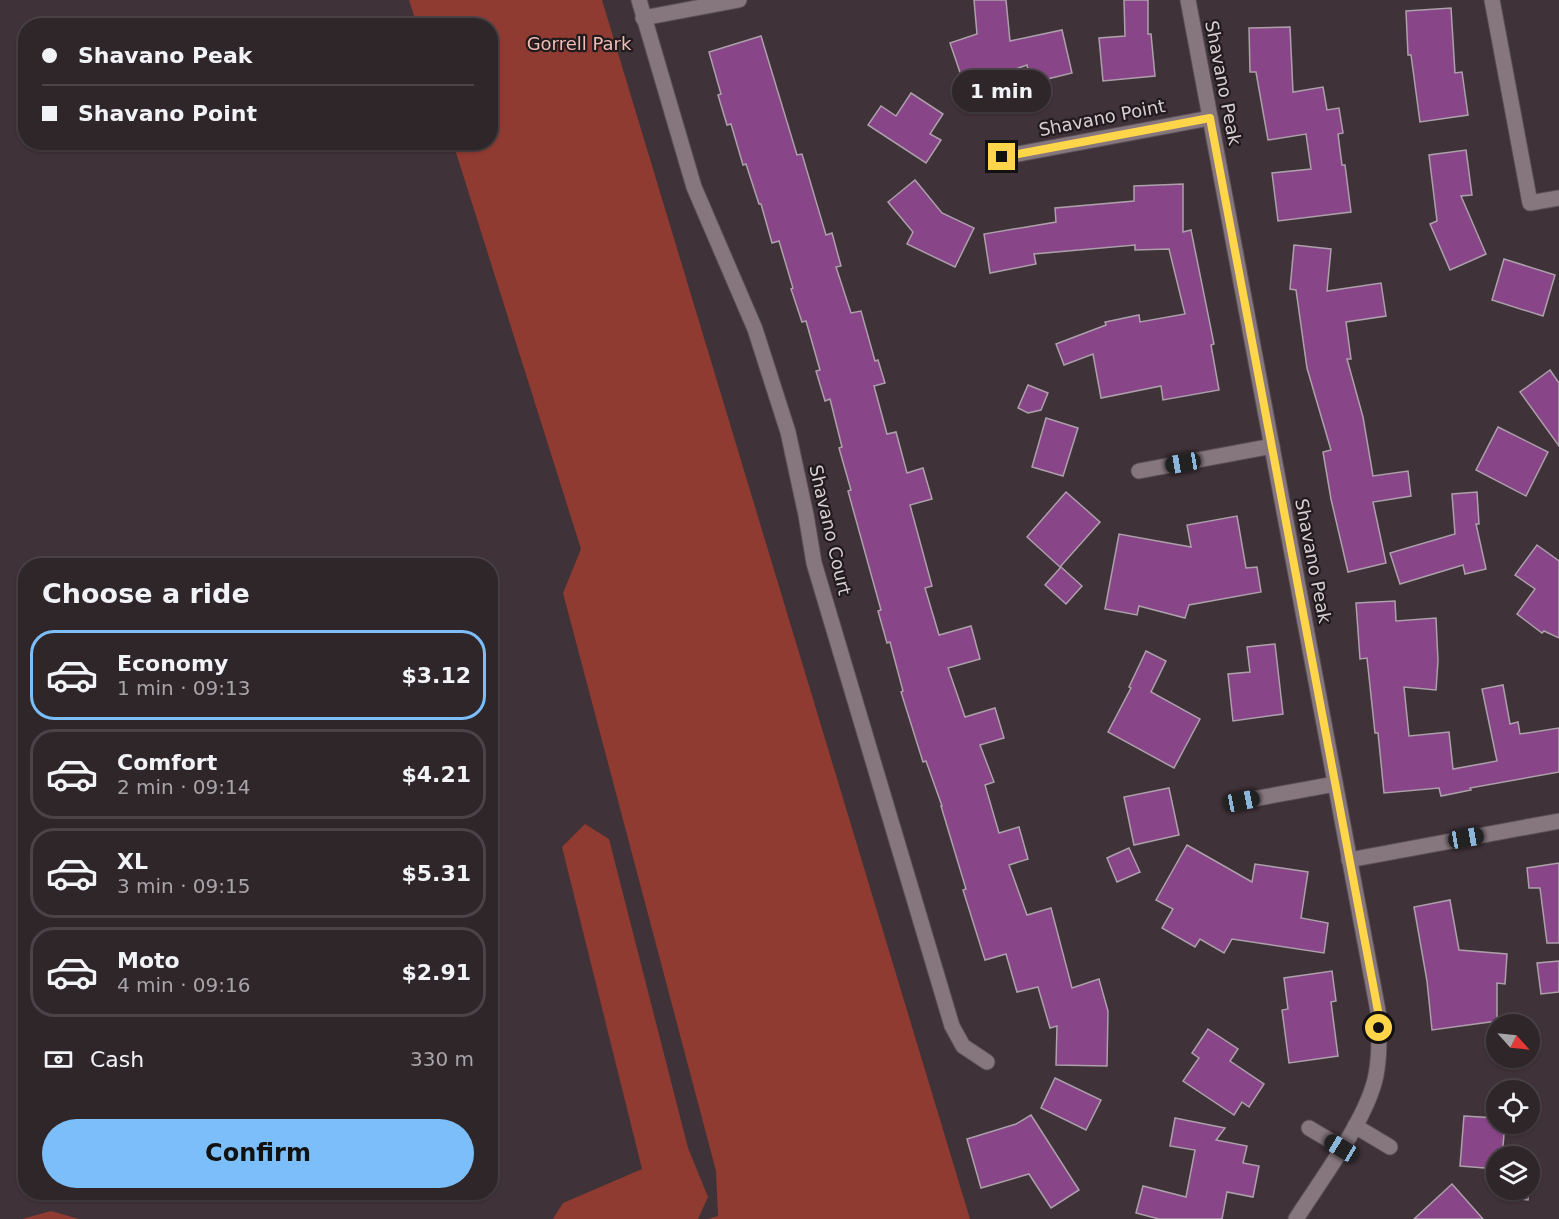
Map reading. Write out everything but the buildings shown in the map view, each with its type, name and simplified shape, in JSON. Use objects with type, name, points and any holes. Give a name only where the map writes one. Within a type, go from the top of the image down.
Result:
[{"type":"street","name":"Shavano Court","points":[[639,0],[694,188],[755,329],[788,432],[814,562],[952,1026],[963,1046],[987,1062]]},
{"type":"street","points":[[643,18],[739,0]]},
{"type":"street","name":"Shavano Peak","points":[[1188,0],[1378,1011],[1380,1045],[1376,1077],[1365,1108],[1296,1219]]},
{"type":"street","points":[[1492,0],[1530,203],[1559,198]]},
{"type":"street","name":"Shavano Point","points":[[1002,157],[1210,118]]},
{"type":"street","points":[[1139,471],[1272,446]]},
{"type":"street","points":[[1242,801],[1335,784]]},
{"type":"street","points":[[1349,860],[1559,821]]},
{"type":"street","points":[[1355,1125],[1390,1147]]},
{"type":"street","points":[[1309,1128],[1341,1148]]},
{"type":"green space","name":"Gorrell Park","points":[[409,0],[602,0],[970,1219],[708,1219],[718,1216],[716,1171],[563,593],[581,549],[455,150],[498,150],[498,18],[415,18]]},
{"type":"green space","points":[[585,824],[609,839],[688,1148],[708,1197],[698,1219],[553,1219],[563,1203],[642,1169],[562,847]]},
{"type":"green space","points":[[51,1211],[79,1219],[22,1219]]},
{"type":"route","points":[[1002,157],[1210,118],[1378,1011],[1379,1028]]}]
